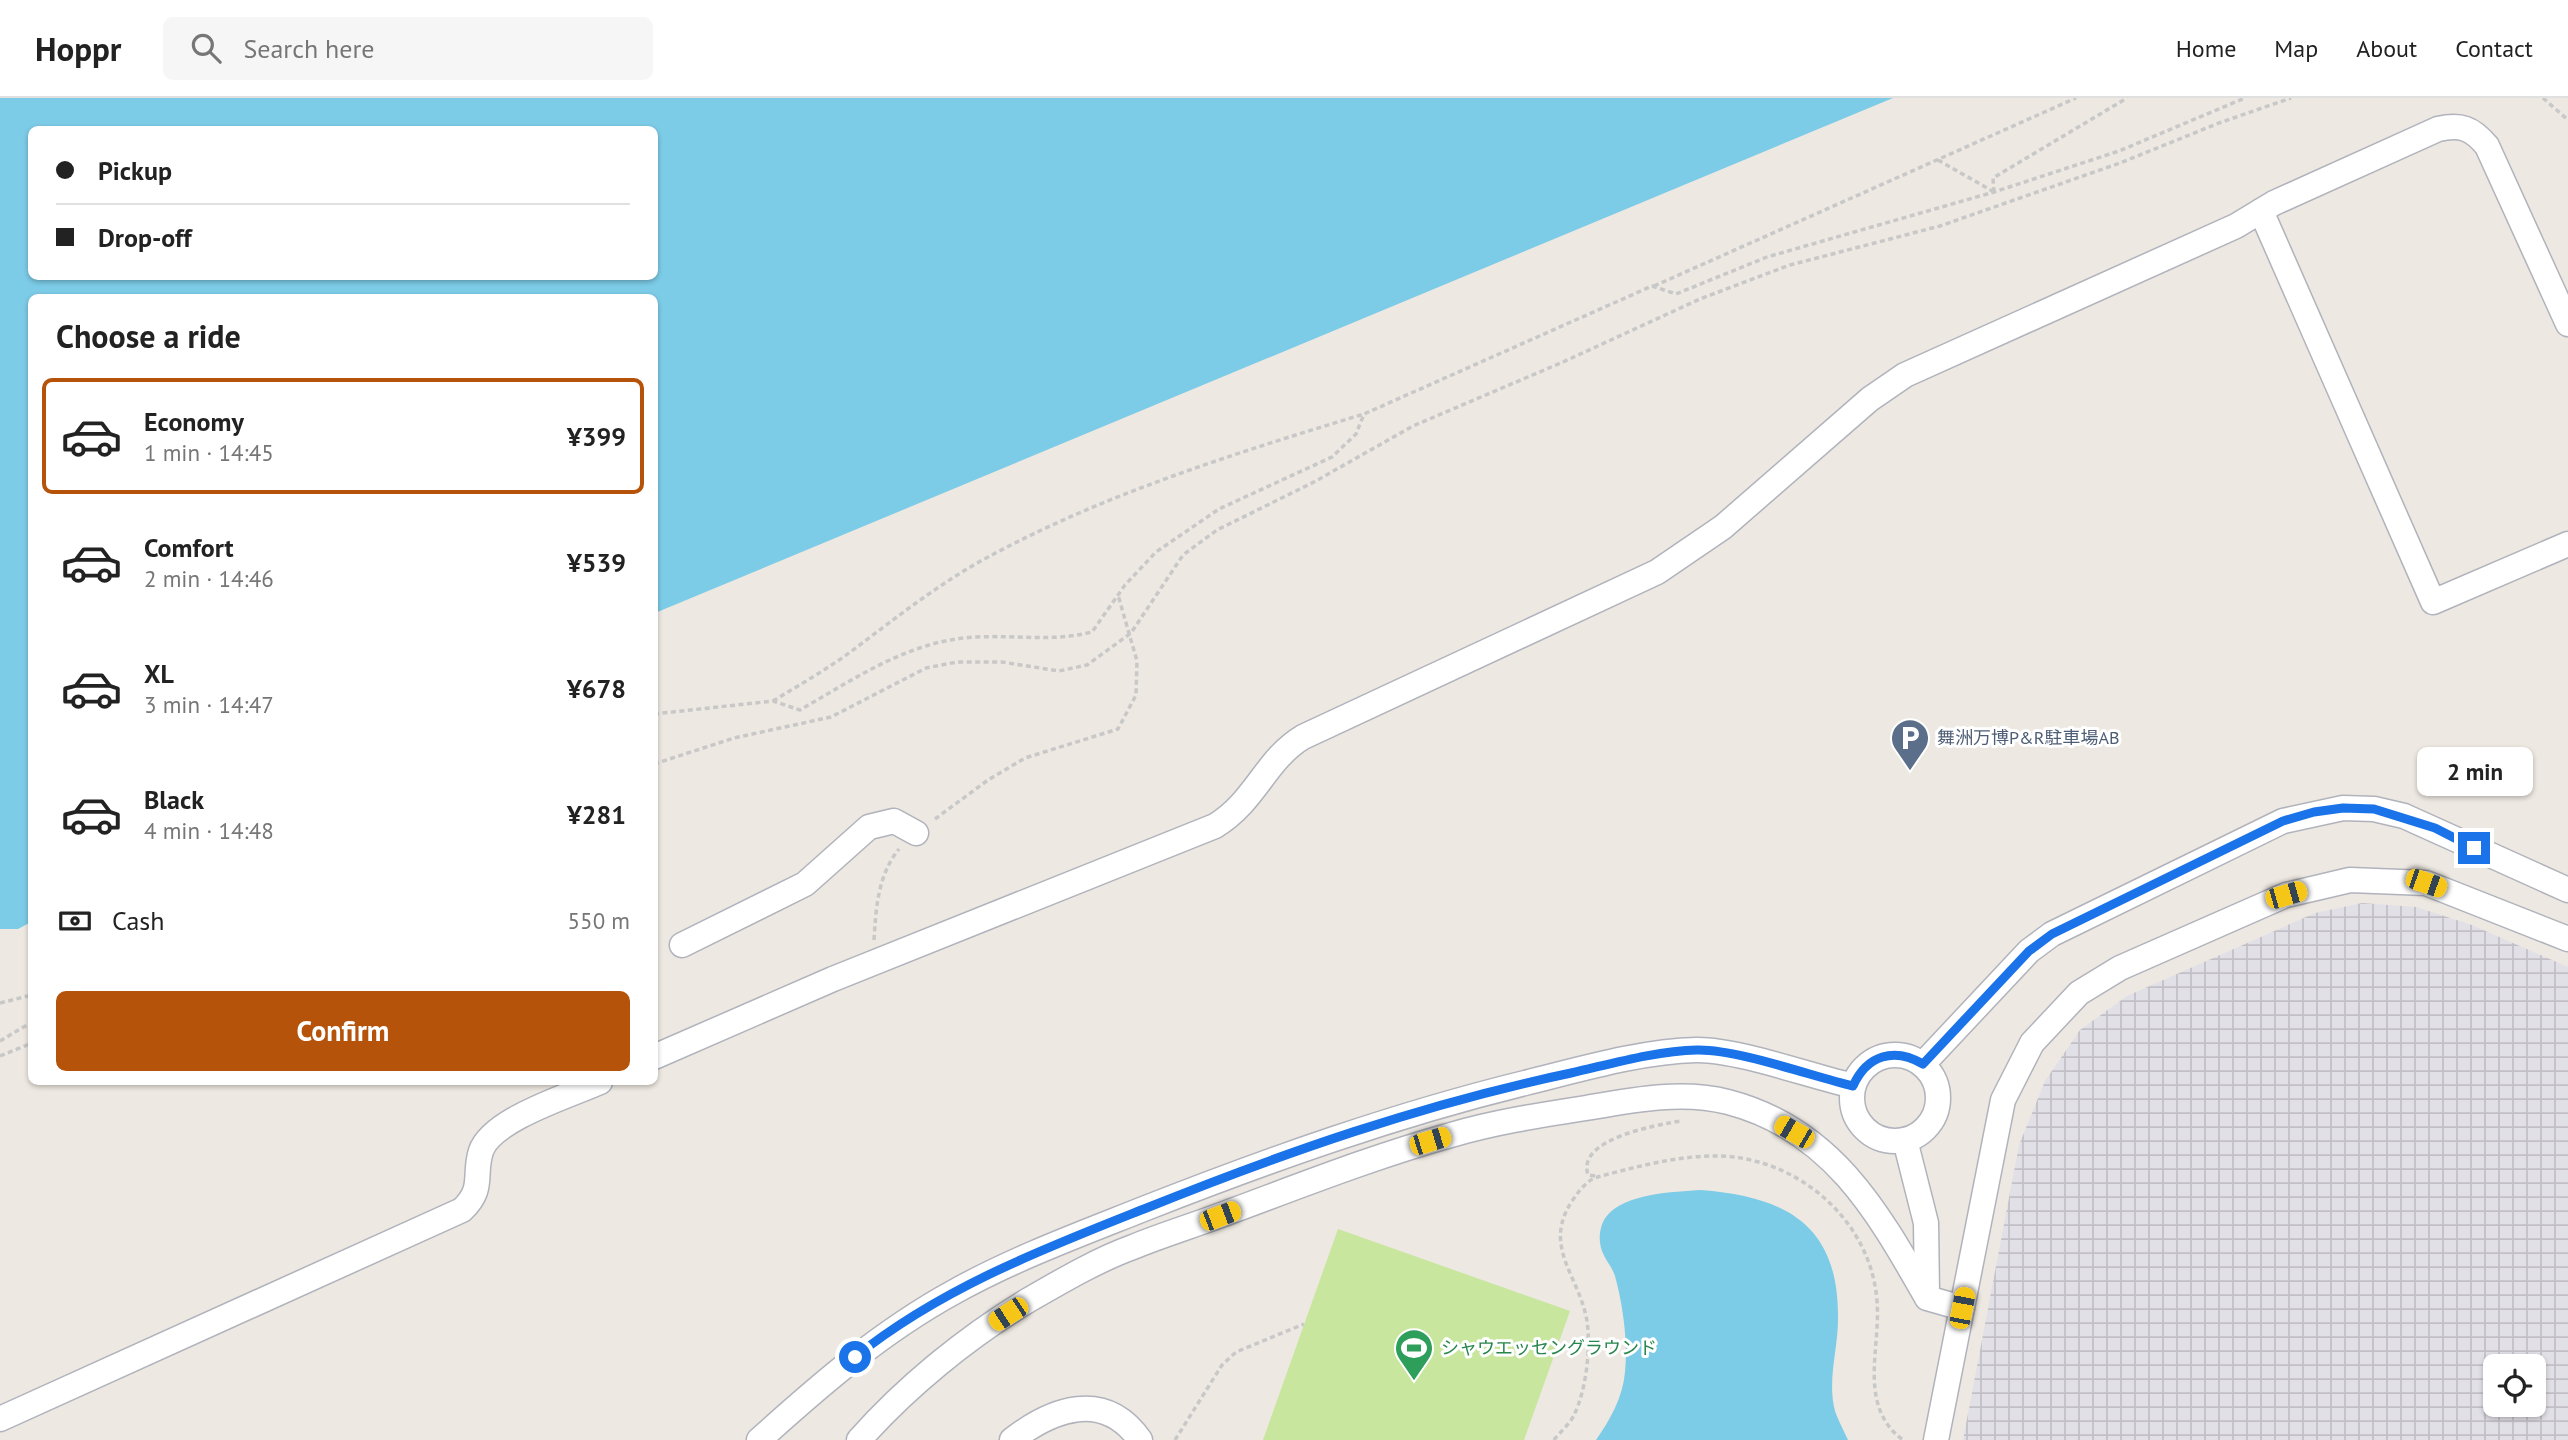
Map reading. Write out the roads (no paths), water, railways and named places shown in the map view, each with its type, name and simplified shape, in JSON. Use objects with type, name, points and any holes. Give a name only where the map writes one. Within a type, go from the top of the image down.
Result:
[{"type":"street","points":[[658,1055],[833,979],[1215,826],[1243,805],[1280,753],[1303,737],[1613,595],[1695,548],[1753,503],[1886,386],[2438,129],[2467,127],[2487,146],[2568,324]]},
{"type":"street","points":[[2261,211],[2433,602],[2568,544]]},
{"type":"street","points":[[1923,1064],[2020,960],[2052,934],[2283,821],[2314,812],[2343,808],[2374,809],[2404,816],[2568,890]]},
{"type":"street","points":[[682,945],[805,884],[870,827],[894,821],[916,833]]},
{"type":"street","points":[[1937,1440],[1993,1142],[2004,1100],[2018,1068],[2052,1019],[2079,993],[2120,968],[2286,895],[2350,880],[2426,883],[2568,939]]},
{"type":"street","points":[[759,1440],[874,1342],[954,1292],[1070,1238],[1349,1131],[1523,1083],[1681,1051],[1716,1052],[1853,1086]]},
{"type":"street","points":[[1896,1054],[1923,1064],[1938,1087],[1936,1114],[1929,1126],[1905,1140],[1880,1139],[1868,1132],[1854,1112],[1853,1086],[1858,1073],[1882,1056],[1896,1054]]},
{"type":"street","points":[[0,1419],[462,1210],[477,1191],[481,1150],[496,1131],[594,1085]]},
{"type":"street","points":[[859,1440],[910,1390],[970,1339],[1028,1301],[1129,1248],[1339,1170],[1453,1134],[1630,1100],[1691,1096],[1729,1102],[1767,1117],[1794,1132],[1851,1179],[1871,1202],[1927,1298],[1962,1308]]},
{"type":"street","points":[[1905,1140],[1926,1223],[1927,1298]]},
{"type":"street","points":[[1012,1440],[1045,1417],[1065,1409],[1082,1409],[1119,1419],[1140,1440]]},
{"type":"water","points":[[0,98],[1893,98],[658,612],[658,294],[28,294],[28,924],[18,929],[0,929]]},
{"type":"water","points":[[1701,1190],[1759,1200],[1782,1209],[1802,1222],[1818,1239],[1829,1260],[1836,1287],[1838,1331],[1832,1388],[1836,1414],[1848,1440],[1596,1440],[1619,1399],[1626,1360],[1618,1287],[1601,1247],[1603,1222],[1614,1209],[1637,1198]]},
{"type":"place","name":"舞洲万博P&R駐車場AB","points":[[1910,772]]},
{"type":"place","name":"シャウエッセングラウンド","points":[[1414,1382]]}]
